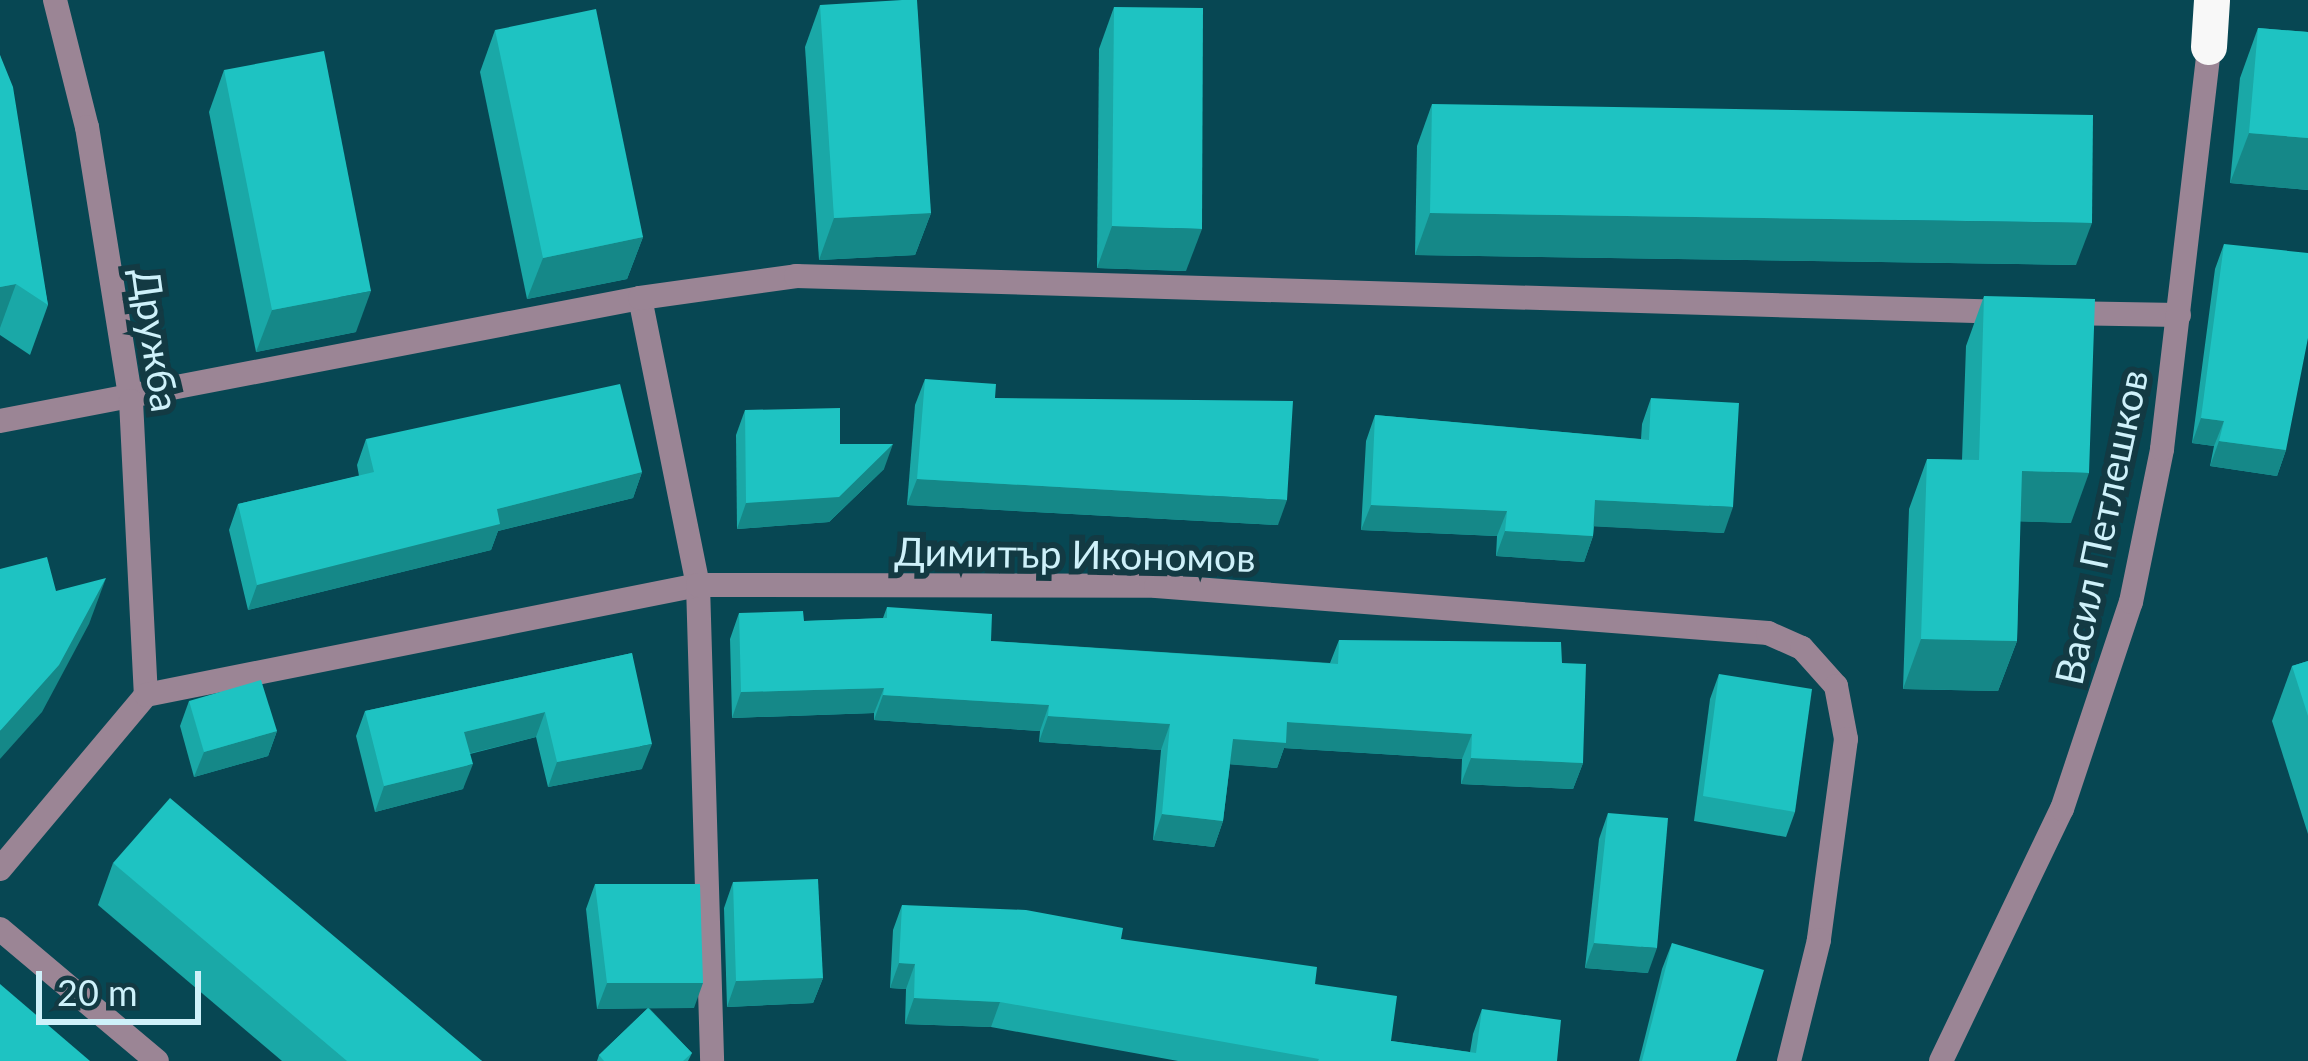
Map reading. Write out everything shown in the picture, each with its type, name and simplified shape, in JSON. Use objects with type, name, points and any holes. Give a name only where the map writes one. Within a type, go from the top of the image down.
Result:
[{"type":"highway","points":[[2209,47],[2212,0]]},
{"type":"street","name":"Дружба","points":[[55,0],[87,127],[131,401],[146,695]]},
{"type":"street","name":"Васил Петлешков","points":[[1941,1061],[2062,809],[2101,706],[2162,449],[2209,47]]},
{"type":"street","points":[[0,421],[131,401],[640,298],[796,276],[1608,305],[2179,316]]},
{"type":"street","points":[[640,298],[698,585],[712,1061]]},
{"type":"street","name":"Димитър Икономов","points":[[146,695],[698,585],[1156,586],[1768,633],[1802,648],[1835,686],[1846,739],[1819,940],[1789,1061]]},
{"type":"street","points":[[0,868],[146,695]]},
{"type":"street","points":[[0,929],[157,1061]]},
{"type":"building","points":[[917,0],[931,213],[834,218],[820,5]]},
{"type":"building","points":[[1114,7],[1203,8],[1202,229],[1112,226]]},
{"type":"building","points":[[596,9],[643,237],[543,258],[495,30]]},
{"type":"building","points":[[2258,28],[2308,32],[2308,138],[2249,133]]},
{"type":"building","points":[[324,51],[371,291],[272,310],[224,70]]},
{"type":"building","points":[[0,55],[13,87],[48,305],[16,284],[0,287]]},
{"type":"building","points":[[1432,104],[2093,115],[2092,223],[1430,213]]},
{"type":"building","points":[[2224,244],[2308,253],[2308,338],[2286,450],[2219,441],[2224,421],[2201,418]]},
{"type":"building","points":[[1984,296],[2095,299],[2089,473],[2022,471],[2017,641],[1921,639],[1927,459],[1979,460]]},
{"type":"building","points":[[925,379],[996,384],[995,398],[1293,401],[1287,500],[917,479]]},
{"type":"building","points":[[620,384],[642,472],[497,509],[500,524],[257,585],[238,504],[374,472],[366,439]]},
{"type":"building","points":[[1651,398],[1739,403],[1733,507],[1595,500],[1593,536],[1505,531],[1507,511],[1371,505],[1375,415],[1649,440]]},
{"type":"building","points":[[840,408],[840,444],[893,444],[839,497],[746,503],[745,410]]},
{"type":"building","points":[[47,557],[56,591],[106,578],[59,665],[0,731],[0,569]]},
{"type":"building","points":[[887,607],[992,614],[991,641],[1338,664],[1339,640],[1561,642],[1562,663],[1586,664],[1583,763],[1471,758],[1472,734],[1287,722],[1286,743],[1233,739],[1223,821],[1162,814],[1170,724],[1048,716],[1049,705],[883,695],[884,688],[741,692],[739,613],[803,611],[804,621],[887,618]]},
{"type":"building","points":[[632,653],[652,744],[557,762],[545,712],[464,732],[473,764],[384,786],[365,711]]},
{"type":"building","points":[[2308,661],[2308,716],[2292,666]]},
{"type":"building","points":[[1719,674],[1812,689],[1795,812],[1703,796]]},
{"type":"building","points":[[261,680],[277,731],[204,752],[189,701]]},
{"type":"building","points":[[170,798],[482,1061],[347,1061],[113,863]]},
{"type":"building","points":[[1608,813],[1668,818],[1657,948],[1594,943]]},
{"type":"building","points":[[818,879],[823,978],[736,981],[733,882]]},
{"type":"building","points":[[595,884],[700,884],[703,983],[607,983]]},
{"type":"building","points":[[902,905],[1026,910],[1123,928],[1121,939],[1317,967],[1315,984],[1397,996],[1391,1041],[1476,1053],[1482,1009],[1561,1020],[1557,1061],[1318,1061],[1000,1002],[914,998],[915,964],[899,963]]},
{"type":"building","points":[[1672,943],[1764,970],[1736,1061],[1642,1061]]},
{"type":"building","points":[[0,984],[90,1061],[0,1061]]},
{"type":"building","points":[[648,1008],[692,1053],[683,1061],[604,1061],[599,1055]]}]
